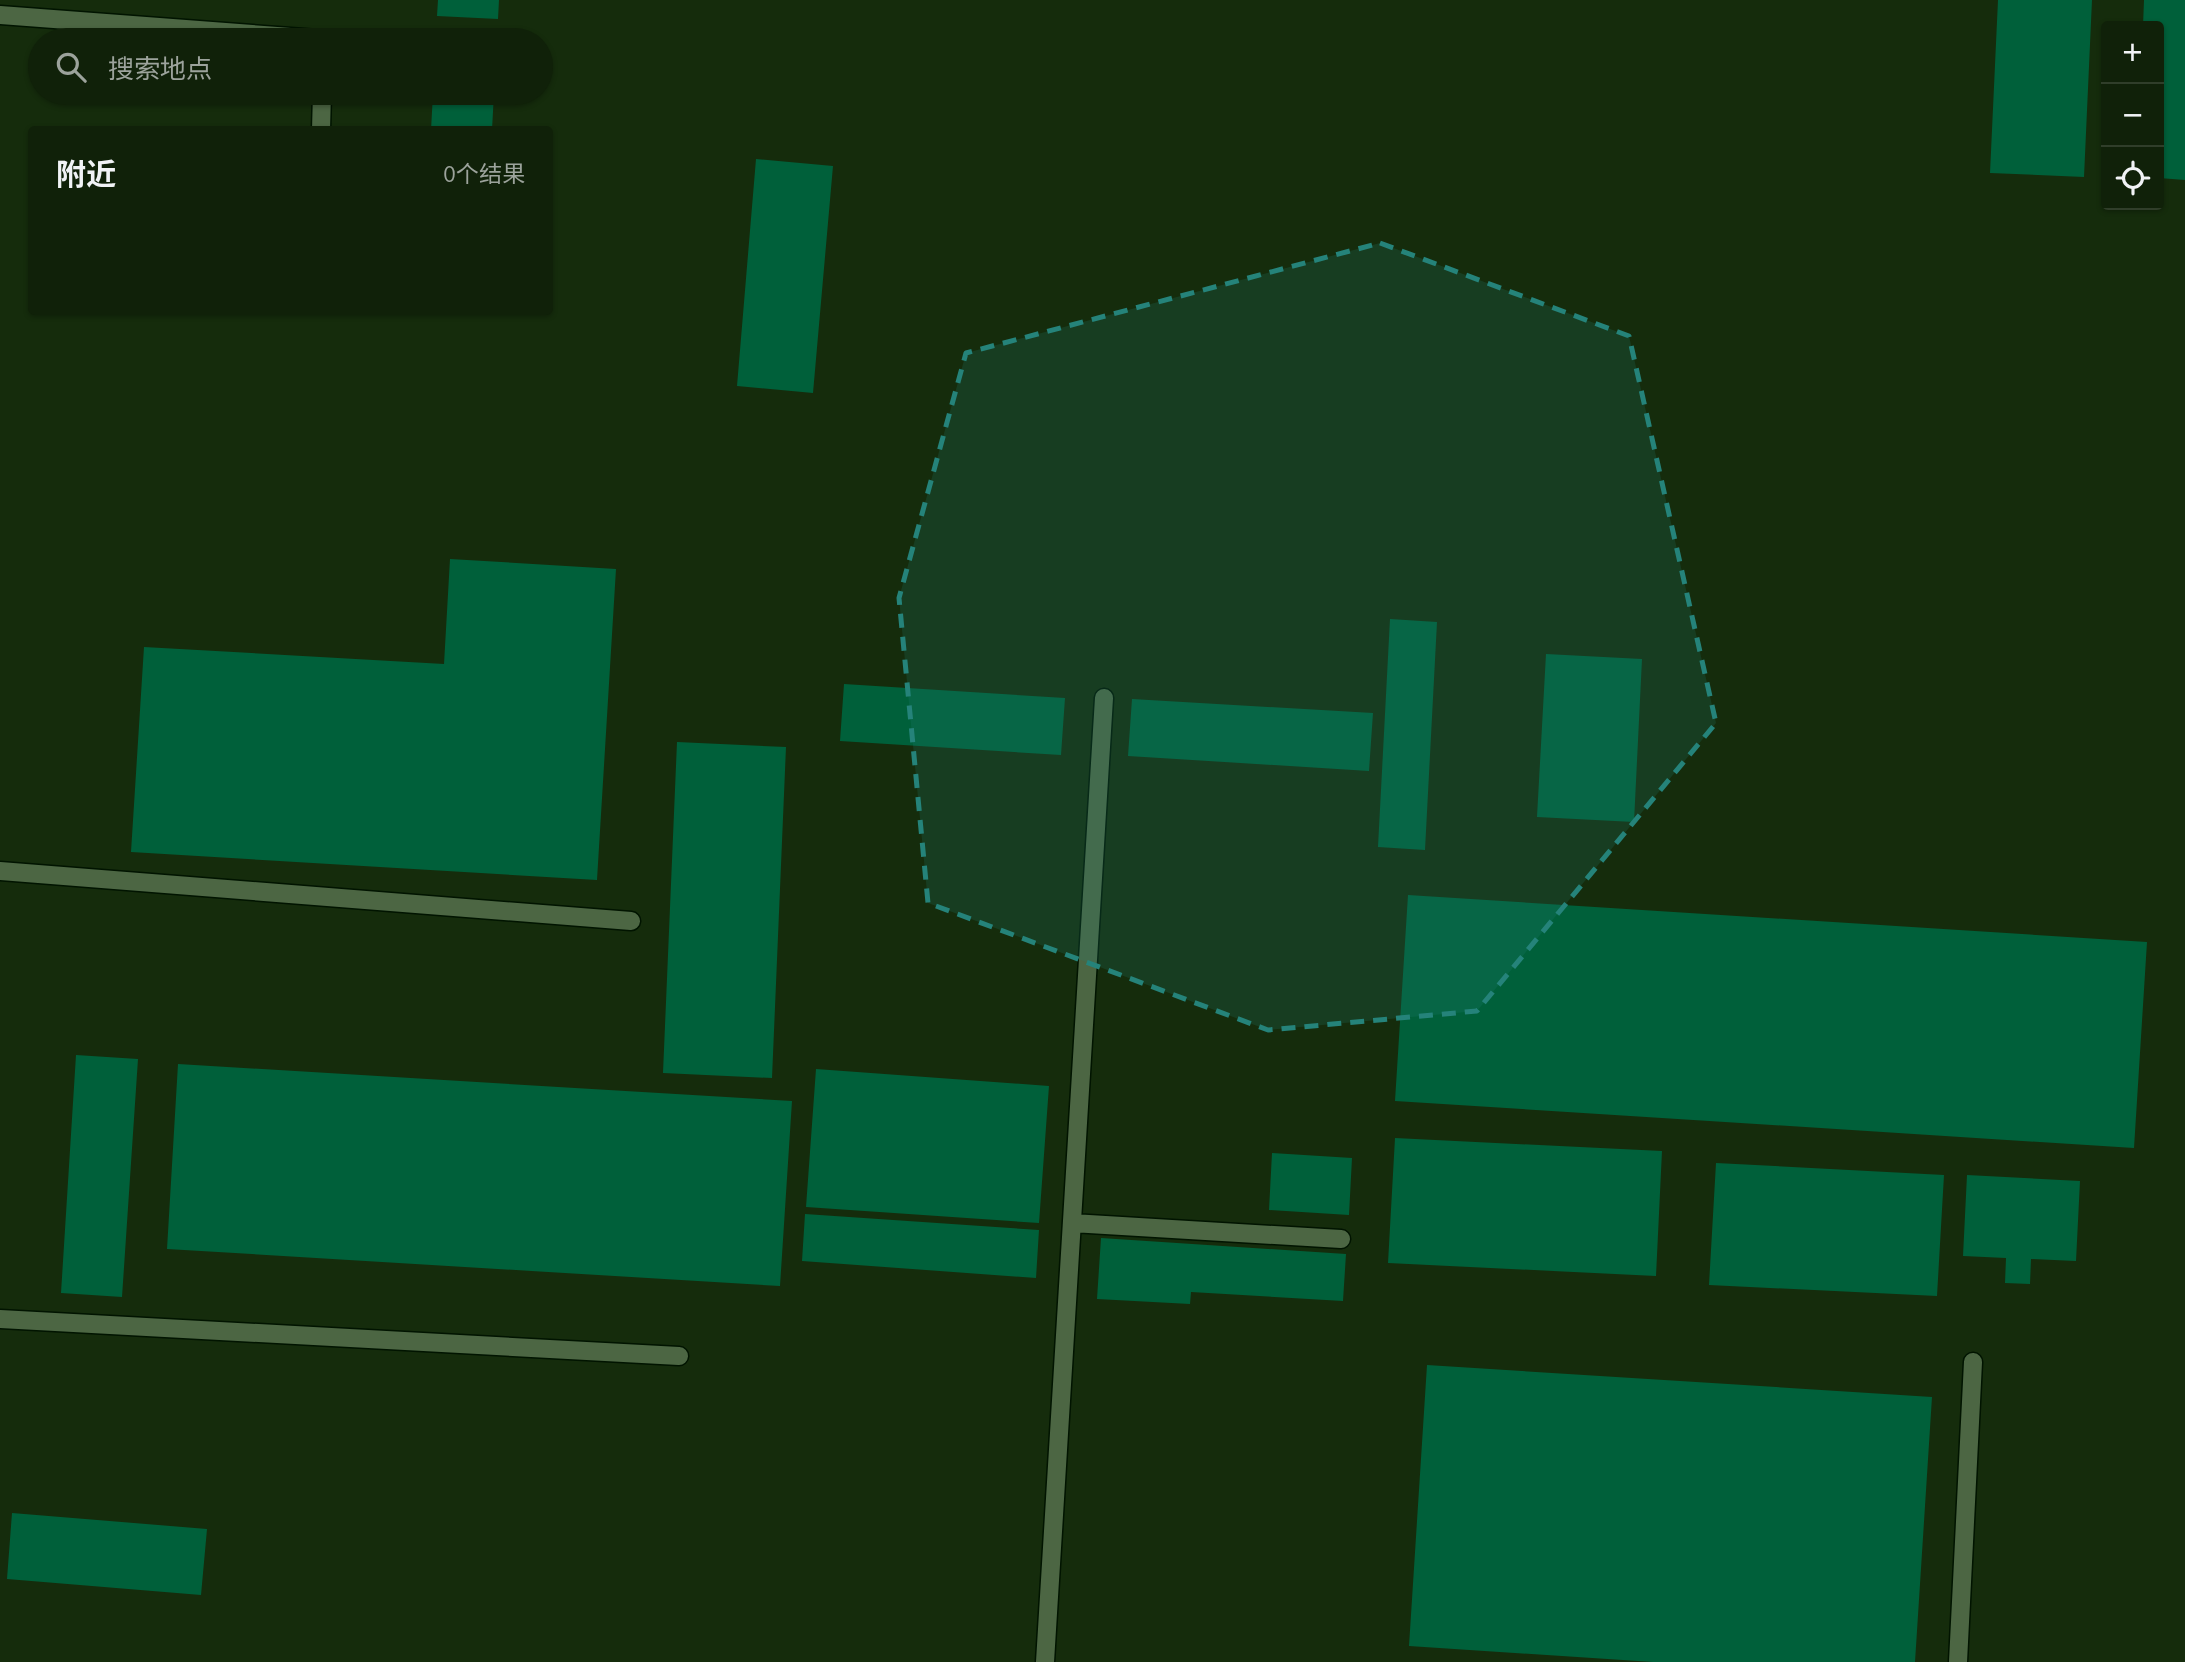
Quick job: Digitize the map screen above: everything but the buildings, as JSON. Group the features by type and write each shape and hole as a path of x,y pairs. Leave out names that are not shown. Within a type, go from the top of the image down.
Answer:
{"lane":[{"path":"0,15 168,28"},
{"path":"321,126 322,105"},
{"path":"1045,1662 1104,698"},
{"path":"0,871 631,921"},
{"path":"1072,1223 1341,1239"},
{"path":"0,1319 679,1356"},
{"path":"1958,1662 1973,1362"}],"highlighted area":[{"path":"1380,243 1629,336 1716,723 1477,1011 1268,1030 928,903 899,598 966,353"}]}
